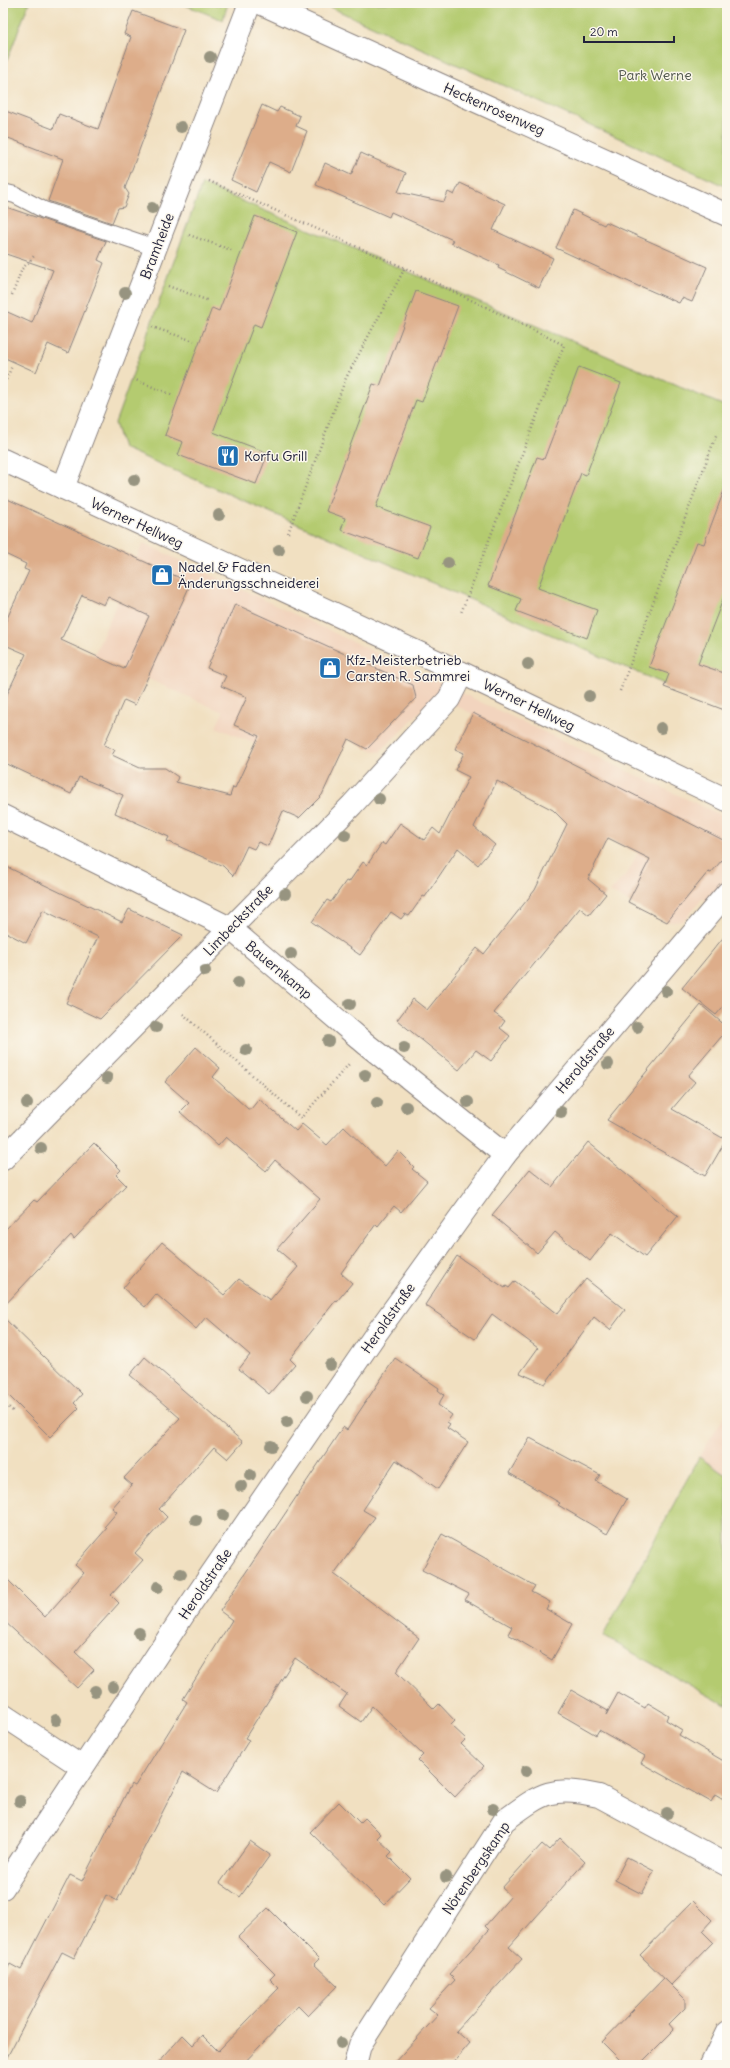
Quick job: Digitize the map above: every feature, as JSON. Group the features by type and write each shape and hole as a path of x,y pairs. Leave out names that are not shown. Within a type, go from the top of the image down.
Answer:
{"street":[{"name":"Bramheide","path":"63,488 250,3"},
{"name":"Heckenrosenweg","path":"260,3 727,215"},
{"name":"Werner Hellweg","path":"3,460 462,673 727,800"},
{"name":"Limbeckstraße","path":"3,1159 352,805 449,699 462,673"},
{"name":"Bauernkamp","path":"3,816 230,928 366,1044 505,1155"},
{"name":"Heroldstraße","path":"3,1888 192,1602 374,1338 505,1155 727,893"},
{"path":"3,1715 82,1767"},
{"name":"Nörenbergskamp","path":"355,2065 360,2045 504,1821 529,1803 553,1791 577,1791 598,1796 727,1866"},
{"path":"711,2065 727,2032"}],"lane":[{"path":"3,192 15,195 44,210 156,248"}],"path":[{"path":"186,171 405,268 564,345 461,613"},
{"path":"164,226 234,251"},
{"path":"12,295 22,269 35,255"},
{"path":"288,533 346,378 405,268"},
{"path":"145,277 209,300"},
{"path":"128,320 194,341"},
{"path":"3,387 12,366"},
{"path":"109,369 173,395"},
{"path":"620,691 717,433"},
{"path":"163,997 301,1118 366,1044"},
{"path":"3,1402 13,1411"}],"shaded area":[{"path":"143,543 727,818 727,923 703,898 683,921 667,922 610,892 629,871 658,808 435,695 432,700 380,752 367,749 353,742 355,738 275,701 255,744 216,727 223,712 94,655"},
{"path":"727,1412 727,1476 699,1457"}],"green space":[{"path":"3,3 29,3 3,71"},
{"path":"180,3 228,3 223,20"},
{"name":"Park Werne","path":"321,3 727,3 727,187"},
{"path":"202,184 727,407 727,688 719,708 123,448 115,423"},
{"path":"699,1457 727,1476 727,1706 603,1636"}],"building":[{"path":"133,11 184,30 125,188 129,194 124,207 118,208 112,223 48,201 63,159 3,136 3,110 53,129 59,114 98,129 131,37 124,34"},
{"path":"262,105 277,112 280,107 300,116 296,126 307,131 291,172 269,162 256,192 231,180"},
{"path":"361,153 406,173 398,192 444,202 448,192 454,195 460,183 505,204 493,230 553,258 539,288 498,268 499,265 451,243 453,240 391,212 389,217 316,185 325,163 351,175"},
{"path":"3,206 106,241 98,260 104,263 68,353 48,344 36,372 3,357 3,310 32,323 53,270 3,253"},
{"path":"573,210 604,225 606,222 707,267 692,302 682,298 679,303 640,287 556,248"},
{"path":"255,216 297,232 261,327 254,324 213,432 268,453 256,484 178,455 183,442 165,435 212,308 219,311"},
{"path":"416,291 458,306 422,402 416,400 376,507 430,527 418,558 341,530 345,518 326,511 373,384 380,386"},
{"path":"579,367 621,383 586,475 581,473 538,588 597,610 587,638 516,611 521,599 488,586 537,457 544,459"},
{"path":"725,488 727,489 727,589 698,664 727,674 727,711 664,687 669,674 649,667 697,542 704,544"},
{"path":"3,497 191,583 135,705 124,700 104,745 115,750 112,755 140,768 165,768 178,777 176,782 230,796 233,787 235,788 259,736 234,725 247,697 221,686 226,676 207,668 235,604 413,685 416,698 367,749 348,739 322,795 299,818 283,811 268,846 258,842 254,849 247,846 233,876 223,866 167,841 169,837 115,813 123,795 79,777 71,794 3,762 3,703 26,654 3,644 3,627 29,571 24,569 26,564 3,553","holes":["82,595 104,605 108,597 149,616 124,669 61,640"]},
{"path":"473,713 727,842 727,854 711,873 708,872 667,922 628,902 650,859 608,838 588,879 606,894 589,915 580,908 494,1013 505,1021 500,1028 510,1036 491,1061 476,1050 459,1070 397,1020 413,999 427,1010 477,948 484,954 535,890 567,824 553,810 497,781 474,827 495,845 478,865 458,848 425,897 423,896 409,916 405,914 401,919 391,912 360,955 312,922 327,900 331,902 346,881 349,882 363,862 367,865 382,843 385,845 400,823 424,840 433,828 440,834 469,777 455,770 464,753 455,749"},
{"path":"3,865 122,922 129,909 183,935 100,1019 66,1003 98,937 43,910 26,943 3,931"},
{"path":"727,933 727,1002 716,1015 682,988"},
{"path":"701,1005 727,1027 727,1030 688,1076 695,1082 672,1109 726,1140 705,1176 607,1120"},
{"path":"196,1047 220,1068 213,1077 248,1109 251,1109 259,1099 296,1131 302,1124 327,1145 344,1127 385,1166 398,1151 414,1167 412,1169 427,1181 401,1212 394,1206 378,1226 376,1224 341,1273 352,1283 337,1301 336,1300 290,1359 295,1364 269,1394 239,1369 250,1355 206,1317 196,1329 156,1294 145,1307 123,1288 162,1242 224,1295 239,1279 270,1300 298,1267 277,1249 320,1199 275,1160 266,1171 226,1137 218,1146 180,1112 189,1103 165,1082"},
{"path":"588,1142 678,1216 645,1257 612,1233 590,1261 555,1232 537,1253 492,1215 530,1169 552,1187"},
{"path":"94,1143 121,1170 116,1175 126,1185 74,1239 71,1235 3,1307 3,1232 34,1200 37,1202"},
{"path":"457,1256 505,1288 506,1286 509,1288 515,1281 557,1314 586,1279 625,1310 610,1330 594,1317 545,1384 520,1373 538,1348 492,1314 475,1339 425,1305"},
{"path":"3,1317 82,1394 74,1403 79,1408 50,1437 3,1390"},
{"path":"145,1357 243,1442 228,1459 214,1447 159,1509 167,1517 135,1553 143,1560 111,1595 119,1603 75,1652 94,1670 77,1688 3,1620 3,1575 45,1617 84,1573 75,1565 107,1528 105,1526 117,1512 112,1508 132,1485 124,1478 180,1418 130,1375"},
{"path":"395,1358 439,1388 438,1390 444,1395 438,1405 452,1415 447,1422 450,1424 447,1428 468,1442 438,1489 396,1460 363,1510 375,1517 334,1574 419,1638 396,1672 434,1709 439,1704 455,1721 451,1725 466,1739 461,1744 484,1766 455,1797 418,1760 423,1755 372,1706 361,1722 339,1706 347,1694 295,1658 245,1738 249,1740 216,1793 183,1772 117,1901 106,1895 74,1958 62,1952 3,2065 3,1977 10,1964 21,1970 70,1875 82,1881 131,1784 135,1786 187,1702 183,1699 232,1620 220,1611 343,1427 347,1430"},
{"path":"530,1438 600,1475 596,1481 627,1499 607,1534 558,1505 560,1503 509,1473"},
{"path":"442,1534 535,1586 531,1592 550,1602 546,1609 572,1624 552,1660 508,1634 512,1627 465,1600 469,1594 422,1570"},
{"path":"571,1690 608,1711 606,1715 618,1693 645,1708 648,1703 668,1715 666,1720 682,1730 679,1735 727,1763 727,1802 715,1795 711,1802 641,1763 645,1756 599,1730 596,1735 558,1713"},
{"path":"339,1802 360,1823 365,1818 381,1834 377,1838 392,1852 388,1856 410,1878 384,1905 310,1832"},
{"path":"560,1838 585,1862 509,1947 522,1959 456,2031 470,2043 451,2065 392,2065 438,2015 429,2008 455,1980 449,1974 489,1930 485,1926 511,1896 502,1888 542,1844 549,1850"},
{"path":"250,1841 270,1855 240,1897 220,1883"},
{"path":"627,1857 654,1871 642,1894 615,1880"},
{"path":"693,1901 712,1920 702,1931 713,1942 671,1985 640,1955"},
{"path":"268,1908 319,1959 314,1964 337,1986 308,2016 298,2006 242,2065 156,2065 183,2035 193,2045 202,2035 218,2051 279,1988 270,1979 275,1974 238,1937"},
{"path":"664,1978 685,1999 685,2008 669,2024 674,2030 639,2065 625,2065 602,2042"}],"place":[{"name":"Korfu Grill","path":"228,456"},
{"name":"Nadel & Faden Änderungsschneiderei","path":"162,575"},
{"name":"Kfz-Meisterbetrieb Carsten R. Sammrei","path":"330,668"}]}
